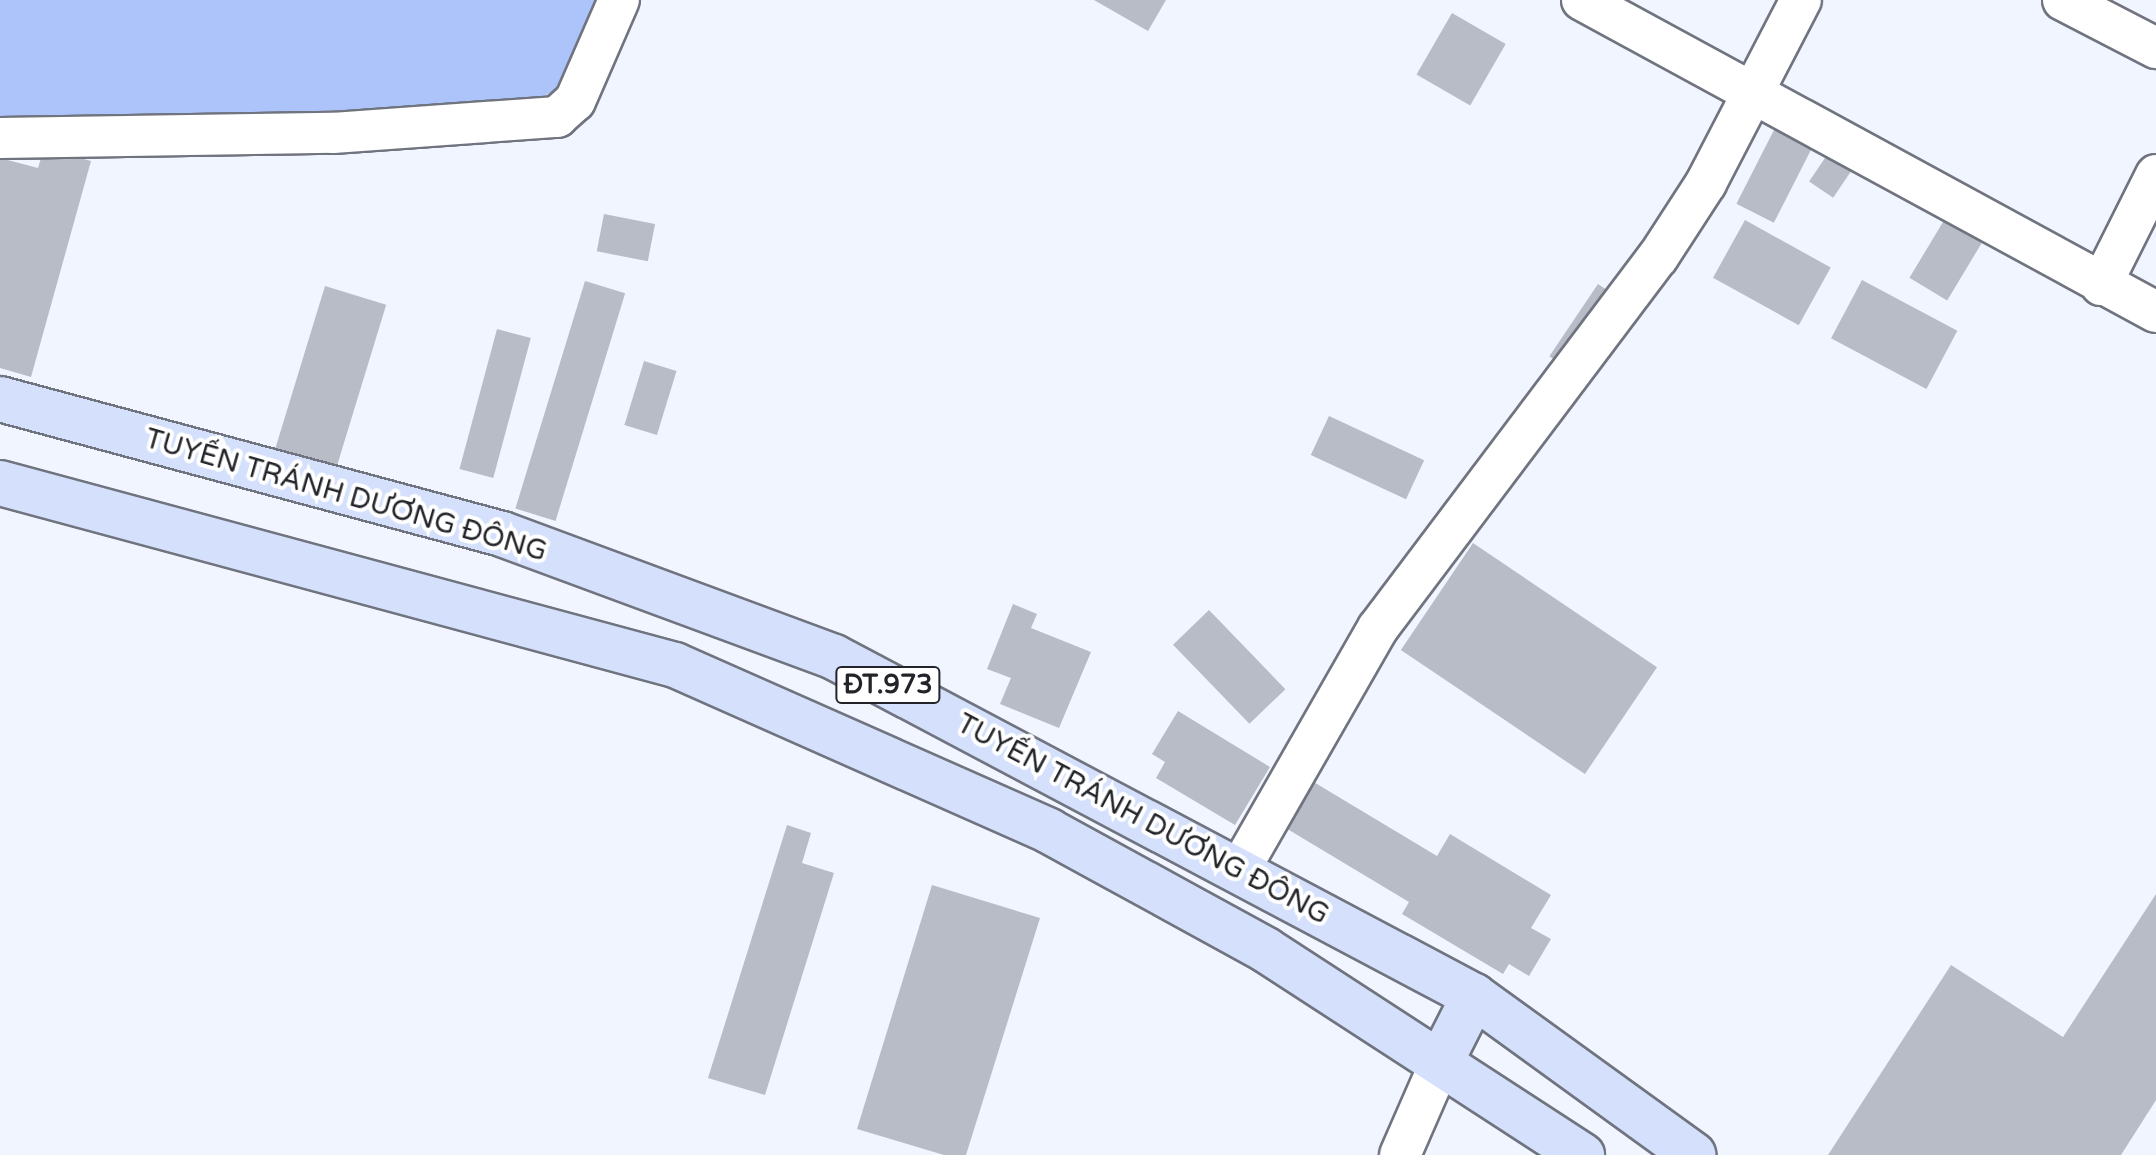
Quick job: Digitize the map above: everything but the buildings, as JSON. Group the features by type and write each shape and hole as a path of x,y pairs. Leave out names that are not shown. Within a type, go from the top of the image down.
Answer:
{"main road":[{"name":"TUYẾN TRÁNH DƯƠNG ĐÔNG","path":"0,399 502,534 834,657 1241,867 1474,996 1694,1155"},
{"name":"TUYẾN TRÁNH DƯƠNG ĐÔNG","path":"0,483 675,665 1049,831 1266,950 1582,1155"},
{"path":"1441,1061 1474,996"}],"street":[{"path":"0,138 333,133 557,117 575,101 619,0"},
{"path":"1582,0 2101,285 2156,312"},
{"path":"1241,867 1378,628 1658,257 1755,93 1801,0"},
{"path":"2063,0 2156,48"},
{"path":"2101,285 2156,175"},
{"path":"1400,1155 1441,1061"}],"shaded area":[{"path":"0,0 608,0 559,88 531,103 0,123"}]}
